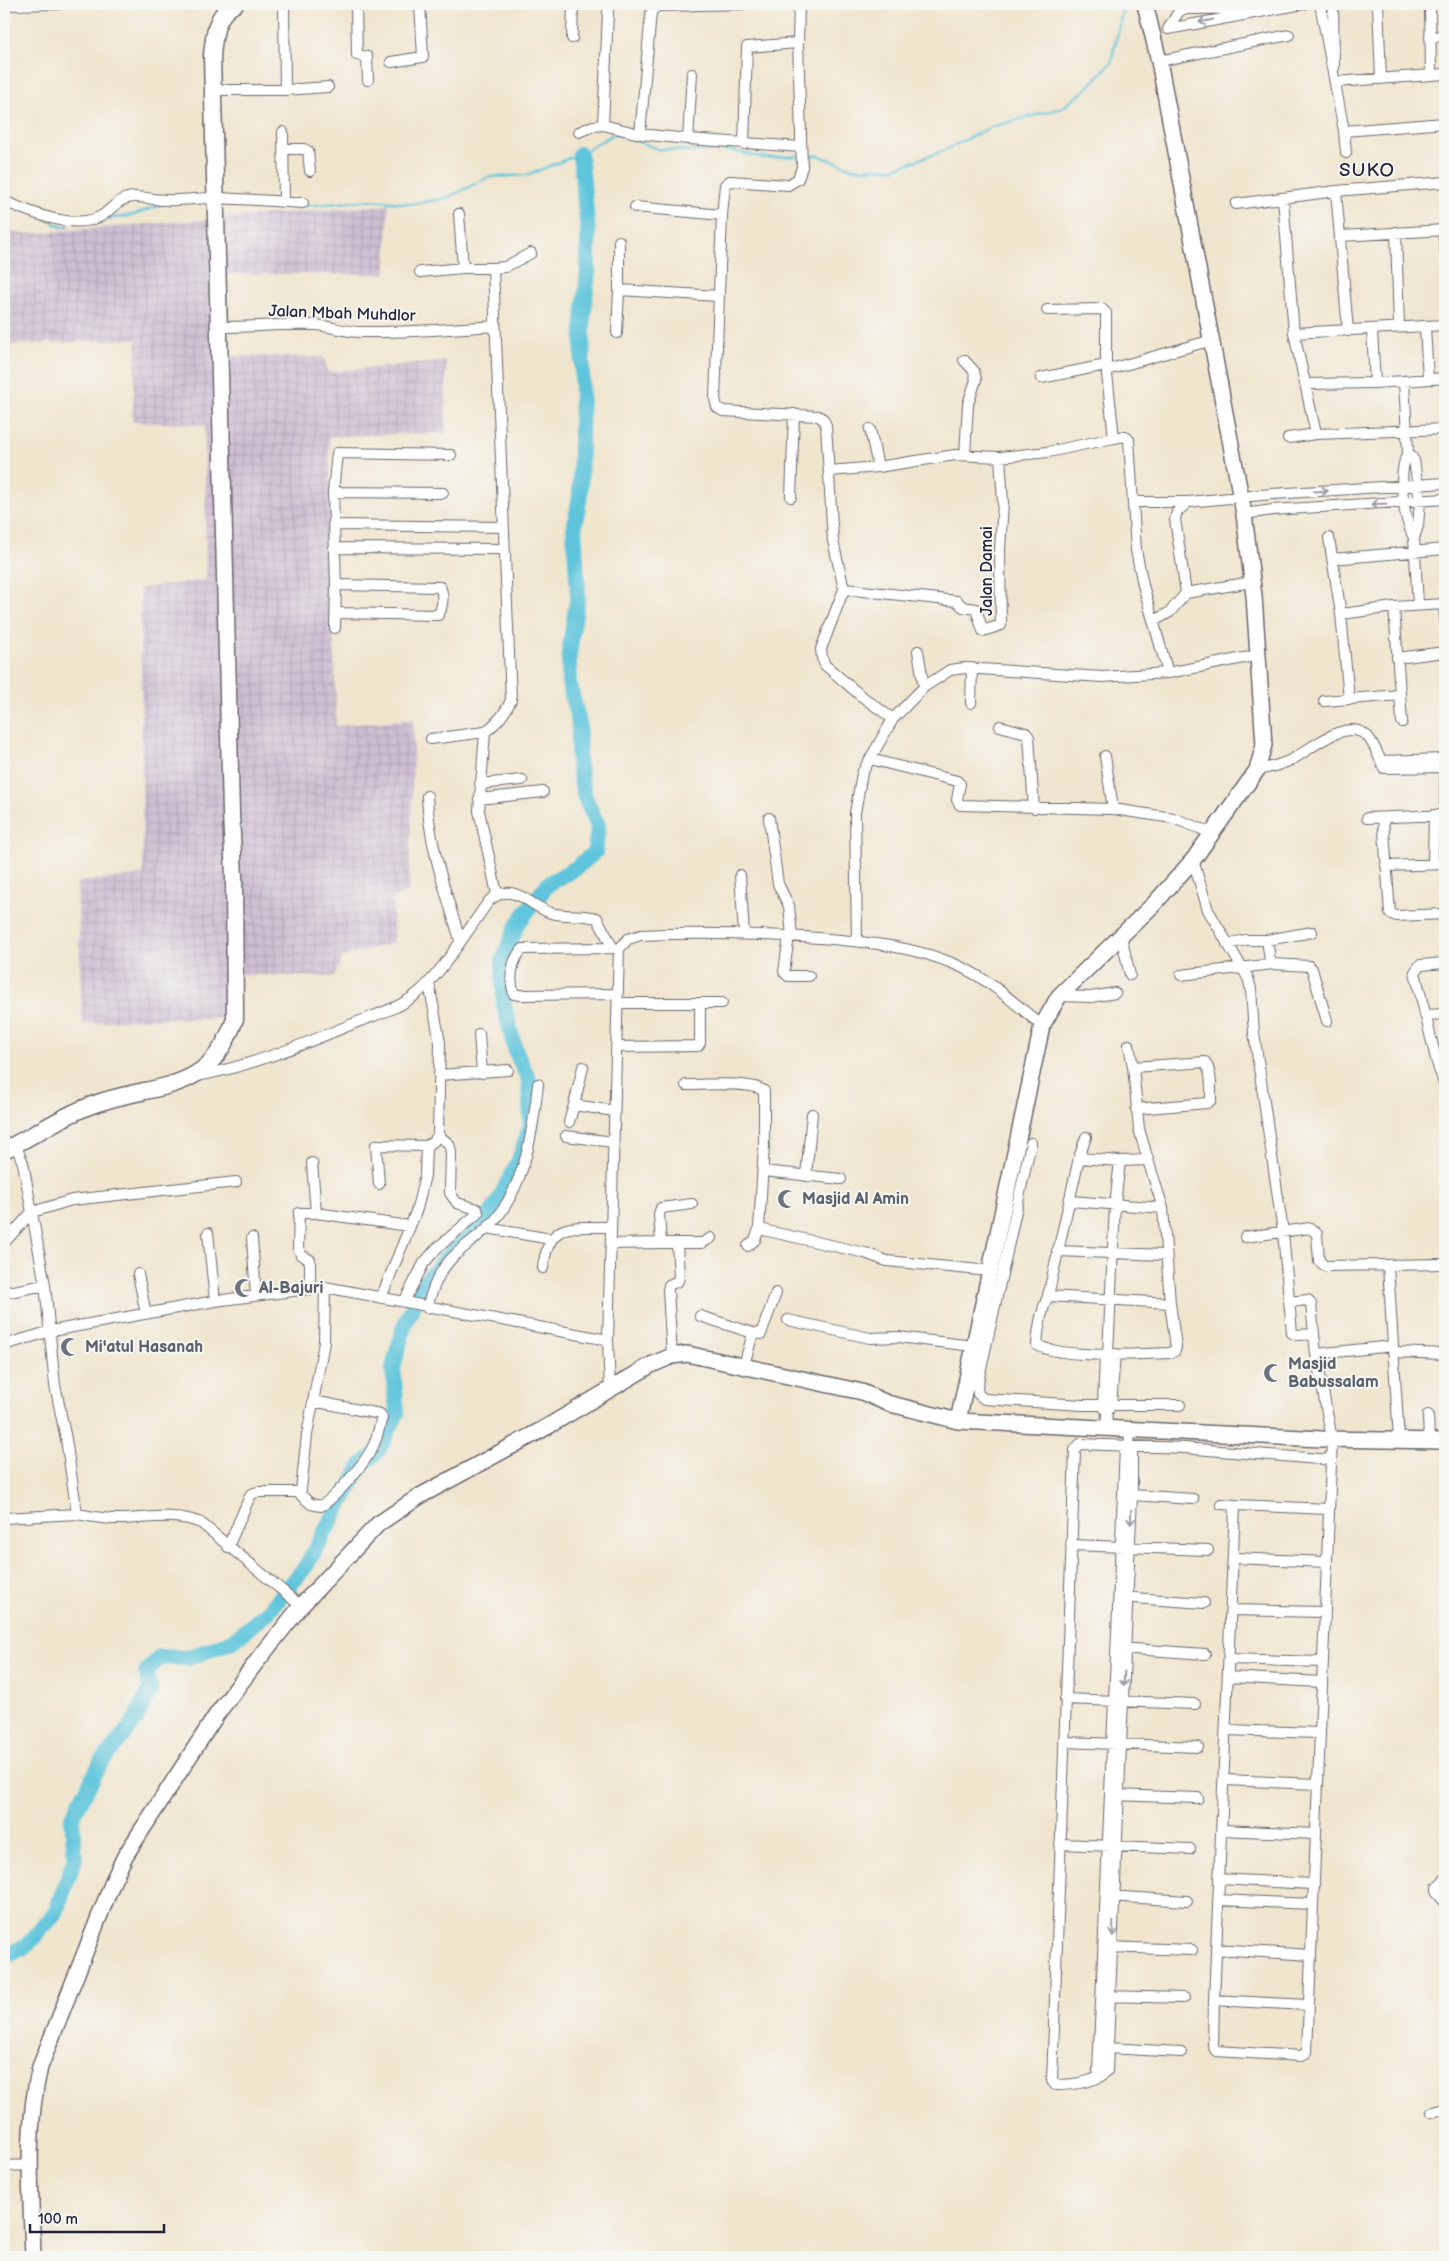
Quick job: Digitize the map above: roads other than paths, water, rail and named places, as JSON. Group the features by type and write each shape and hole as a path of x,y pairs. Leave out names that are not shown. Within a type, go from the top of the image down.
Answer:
{"main road":[{"path":"9,1147 61,1118 93,1104 176,1084 195,1076 213,1061 229,1036 235,1019 234,877 214,204 212,56 214,30 222,16 235,4"}],"street":[{"path":"4,6 58,4"},
{"path":"284,4 285,90"},
{"path":"356,4 357,55 367,57 368,80"},
{"path":"391,62 423,57 420,4"},
{"path":"572,38 573,4"},
{"path":"640,134 651,13 654,8 659,5 743,4"},
{"path":"799,4 798,43 802,166 798,179 788,184 730,181 725,185 723,192 715,399 717,407 723,411 794,414 818,416 823,419 826,425 830,471 833,541 844,589 821,649 822,658 825,665 893,719"},
{"path":"959,1415 1042,1026 1059,996 1154,904 1193,860 1257,770 1264,745 1259,655 1244,514 1159,62 1145,4"},
{"path":"1152,34 1271,8 1303,4"},
{"path":"1320,4 1329,60 1344,131 1346,153"},
{"path":"1333,4 1336,59 1334,77"},
{"path":"1378,4 1381,79"},
{"path":"1430,4 1431,74"},
{"path":"1168,29 1179,11 1184,9 1271,8"},
{"path":"603,125 608,12"},
{"path":"1159,62 1289,35"},
{"path":"1430,37 1445,36"},
{"path":"744,144 747,47 798,43"},
{"path":"688,140 692,74"},
{"path":"1334,77 1381,79 1445,74"},
{"path":"212,90 285,90 328,87"},
{"path":"1344,131 1445,123"},
{"path":"579,132 603,125 640,134 688,140 801,148"},
{"path":"283,132 284,202"},
{"path":"284,150 304,149 308,151 310,171"},
{"path":"1236,204 1336,191 1445,182"},
{"path":"1336,191 1348,332"},
{"path":"4,201 47,218 63,221 94,219 125,198 137,197 214,204 303,203"},
{"path":"1283,199 1294,333 1316,434"},
{"path":"635,207 722,215"},
{"path":"459,214 463,268"},
{"path":"1341,236 1444,230 1445,250"},
{"path":"1396,232 1399,327"},
{"path":"617,333 619,242"},
{"path":"420,272 505,267 530,253"},
{"path":"431,739 485,732 499,721 511,700 502,527 498,368 493,268"},
{"path":"619,290 719,296"},
{"path":"1047,310 1105,310 1106,367 1114,438"},
{"name":"Jalan Mbah Muhdlor","path":"219,327 314,325 333,326 343,331 387,332 495,326"},
{"path":"1294,333 1348,332 1445,325"},
{"path":"1425,327 1428,379"},
{"path":"1372,330 1375,383"},
{"path":"1041,378 1106,367 1212,340"},
{"path":"964,360 974,372 976,380 968,404 965,455"},
{"path":"1305,384 1404,382 1445,378"},
{"path":"1404,382 1408,452 1414,460 1420,501 1418,526 1414,538 1418,605"},
{"path":"791,497 794,414"},
{"path":"870,429 878,467"},
{"path":"1288,438 1316,434 1445,429"},
{"path":"830,471 878,467 965,455 1000,457 1048,452 1126,436 1128,440 1136,550 1168,673"},
{"path":"1408,452 1403,460 1404,502 1408,526 1414,538"},
{"path":"335,628 336,585 333,525 337,453 451,456"},
{"name":"Jalan Damai","path":"844,589 957,601 963,608 976,609 983,631 1001,625 1000,549 1003,503 1000,457"},
{"path":"1133,502 1188,502 1445,483"},
{"path":"334,492 443,493"},
{"path":"1244,514 1273,510 1445,499"},
{"path":"1186,593 1175,519 1177,512 1188,502"},
{"path":"333,525 502,527"},
{"path":"1329,538 1341,614 1349,699"},
{"path":"334,548 503,549"},
{"path":"1332,559 1445,549"},
{"path":"1154,621 1170,612 1186,593 1252,582"},
{"path":"336,585 440,587 442,590 442,610 438,614 336,613"},
{"path":"1341,614 1394,607 1444,604 1445,620"},
{"path":"1394,607 1402,722"},
{"path":"918,651 924,686"},
{"path":"1397,658 1445,652"},
{"path":"857,941 855,813 862,773 893,719 924,686 950,670 972,668 1102,677 1168,673 1259,655"},
{"path":"971,703 972,668"},
{"path":"1324,701 1400,696"},
{"path":"1000,726 1026,733 1029,737 1034,808"},
{"path":"1257,770 1291,760 1332,735 1346,730 1358,731 1367,736 1387,768 1445,767"},
{"path":"485,732 479,799 481,825 497,894"},
{"path":"1105,756 1114,809"},
{"path":"870,759 957,781 960,784 957,800 960,805 1114,809 1173,818 1212,833"},
{"path":"1381,761 1445,759 1441,815 1434,864"},
{"path":"480,784 522,780"},
{"path":"479,799 543,792"},
{"path":"427,796 428,823 432,844 460,940"},
{"path":"1367,818 1441,815"},
{"path":"769,818 778,884 789,906 791,936 784,972 788,976 809,976"},
{"path":"1383,818 1390,912 1393,915 1445,914"},
{"path":"1193,860 1208,910 1242,967 1251,990 1254,1032 1283,1232 1293,1335 1314,1334"},
{"path":"1386,866 1445,864"},
{"path":"740,875 744,933"},
{"path":"195,1076 221,1072 307,1043 390,1009 413,997 428,983 489,901 497,894 511,893 520,895 551,912 586,915 597,918 616,948 618,999 608,1340 610,1391"},
{"path":"1227,944 1246,940 1267,940 1312,932"},
{"path":"722,1003 700,1004 520,996 514,994 512,987 514,962 517,954 523,949 616,948 628,939 641,934 744,933 857,941 900,947 960,966 999,991 1042,1026"},
{"path":"1121,936 1130,975"},
{"path":"1267,940 1270,960 1273,964"},
{"path":"1445,963 1420,965 1416,968 1415,972 1425,1014 1441,1063 1445,1086"},
{"path":"1181,975 1242,967 1262,967 1273,964 1309,966 1312,969 1326,1021"},
{"path":"379,1184 376,1145 426,1146 433,1142 438,1135 440,1041 428,983"},
{"path":"1059,996 1091,998 1115,993"},
{"path":"616,1047 698,1046 700,1043 700,1004"},
{"path":"1425,1014 1445,1014"},
{"path":"480,1034 482,1073"},
{"path":"1086,1137 1079,1158 1048,1296 1042,1312 1037,1345 1047,1350 1109,1354 1170,1353 1175,1351 1163,1208 1148,1160 1136,1109 1133,1067 1129,1046"},
{"path":"1133,1067 1204,1062 1208,1066 1211,1087 1211,1100 1207,1103 1136,1109"},
{"path":"569,1122 583,1067"},
{"path":"439,1075 508,1070"},
{"path":"425,1307 443,1269 452,1257 478,1238 496,1218 512,1191 528,1151 533,1132 538,1084"},
{"path":"686,1084 748,1086 764,1091 763,1171 759,1229 755,1240 748,1246"},
{"path":"574,1105 614,1111"},
{"path":"806,1176 812,1114"},
{"path":"405,1303 424,1263 436,1249 478,1212 477,1209 457,1203 450,1193 451,1152 449,1144 438,1135"},
{"path":"566,1136 613,1142"},
{"path":"1031,1143 977,1387 978,1394 984,1399 1107,1415 1129,1440 1132,1495 1125,1547"},
{"path":"381,1298 417,1209 425,1175 426,1146"},
{"path":"9,1147 23,1163 45,1285 55,1385 66,1439 77,1514"},
{"path":"1079,1158 1120,1161 1148,1160"},
{"path":"1107,1415 1109,1300 1115,1205 1120,1161"},
{"path":"312,1163 316,1214"},
{"path":"763,1171 841,1179"},
{"path":"4,1243 31,1208 72,1200 236,1182"},
{"path":"1070,1201 1163,1208"},
{"path":"661,1243 659,1214 661,1208 692,1204"},
{"path":"310,1288 310,1260 301,1255 298,1248 298,1216 302,1212 409,1226"},
{"path":"543,1268 545,1252 551,1239 559,1231 566,1228 611,1227"},
{"path":"487,1228 551,1239"},
{"path":"1245,1237 1310,1228 1315,1230 1320,1261 1325,1266 1445,1264"},
{"path":"759,1229 865,1253 887,1261 990,1271"},
{"path":"208,1233 214,1301"},
{"path":"252,1238 256,1295"},
{"path":"611,1244 702,1243 711,1238"},
{"path":"672,1356 668,1290 669,1285 678,1281 679,1276 677,1244"},
{"path":"1057,1251 1166,1255"},
{"path":"1388,1266 1399,1440"},
{"path":"138,1274 146,1314"},
{"path":"4,1288 9,1292 45,1285"},
{"path":"297,1492 301,1490 307,1435 324,1342 325,1287"},
{"path":"4,1345 51,1331 214,1301 325,1287 608,1340"},
{"path":"700,1316 761,1334 776,1293"},
{"path":"1048,1296 1170,1303"},
{"path":"1235,1505 1213,2046 1216,2051 1301,2056 1307,2052 1331,1438 1316,1354 1310,1301 1289,1302"},
{"path":"788,1320 870,1338 898,1337 973,1346"},
{"path":"744,1365 753,1333"},
{"path":"1316,1354 1394,1349 1445,1354"},
{"path":"32,2257 30,2165 32,2109 40,2067 114,1879 125,1856 217,1714 301,1606 378,1524 394,1511 610,1391 651,1365 672,1356 687,1354 744,1365 857,1391 887,1403 959,1415 1107,1415 1180,1405"},
{"path":"228,1547 251,1494 258,1492 297,1492 312,1504 322,1506 330,1500 374,1445 382,1418 380,1414 313,1401"},
{"path":"1428,1415 1429,1436"},
{"path":"1129,1440 1107,1947 1107,2071 1101,2076 1066,2085 1056,2085 1052,2081 1076,1446 1080,1444 1129,1440 1240,1443 1331,1438 1399,1440 1429,1436 1445,1441"},
{"path":"1240,1443 1331,1460"},
{"path":"1132,1495 1193,1499"},
{"path":"1220,1504 1328,1510"},
{"path":"4,1518 77,1514 112,1519 166,1516 187,1518 201,1523 301,1606"},
{"path":"1071,1545 1208,1550"},
{"path":"1234,1558 1326,1562"},
{"path":"1122,1598 1204,1603"},
{"path":"1231,1610 1324,1612"},
{"path":"1121,1649 1205,1654"},
{"path":"1229,1659 1322,1662"},
{"path":"1228,1677 1321,1682"},
{"path":"1065,1699 1195,1704"},
{"path":"1226,1730 1319,1733"},
{"path":"1064,1742 1198,1747"},
{"path":"1224,1780 1317,1784"},
{"path":"1114,1795 1198,1798"},
{"path":"1222,1830 1315,1834"},
{"path":"1060,1844 1190,1849"},
{"path":"1219,1879 1313,1884"},
{"path":"1445,1879 1437,1887 1437,1893 1445,1902"},
{"path":"1109,1896 1187,1900"},
{"path":"1218,1900 1312,1904"},
{"path":"1107,1947 1192,1950"},
{"path":"1216,1949 1310,1955"},
{"path":"1101,2076 1098,2071 1106,1996"},
{"path":"1106,1996 1184,1998"},
{"path":"1214,2000 1308,2005"},
{"path":"1108,2048 1181,2052"},
{"path":"1432,2112 1445,2109"},
{"path":"4,2166 30,2165"}],"waterway":[{"path":"804,156 817,155 855,169 895,168 943,151 991,127 1062,108 1084,91 1111,63 1124,4"},
{"path":"303,206 372,200 412,204 447,198 489,177 527,175 580,154 615,133 658,149 689,151 728,150 765,158 798,156"},
{"path":"4,1957 26,1946 55,1914 75,1858 72,1818 100,1764 134,1722 151,1689 146,1672 160,1657 188,1658 233,1641 268,1612 306,1566 362,1465 378,1451 397,1413 393,1368 404,1326 424,1283 455,1248 480,1229 496,1206 519,1160 531,1125 529,1080 516,1052 504,1005 503,960 518,923 548,884 576,868 595,852 598,826 584,795 578,761 579,723 569,683 569,654 578,594 574,529 580,496 583,319 588,271 588,231 580,154"},
{"path":"101,220 134,215 163,204"},
{"path":"246,204 275,206"},
{"path":"53,223 62,227 69,226"}],"place":[{"name":"Masjid Al Amin","path":"787,1199"},
{"name":"Al-Bajuri","path":"244,1288"},
{"name":"Mi'atul Hasanah","path":"70,1347"},
{"name":"Masjid Babussalam","path":"1273,1373"}],"district":[{"name":"SUKO","path":"1367,170"}]}
